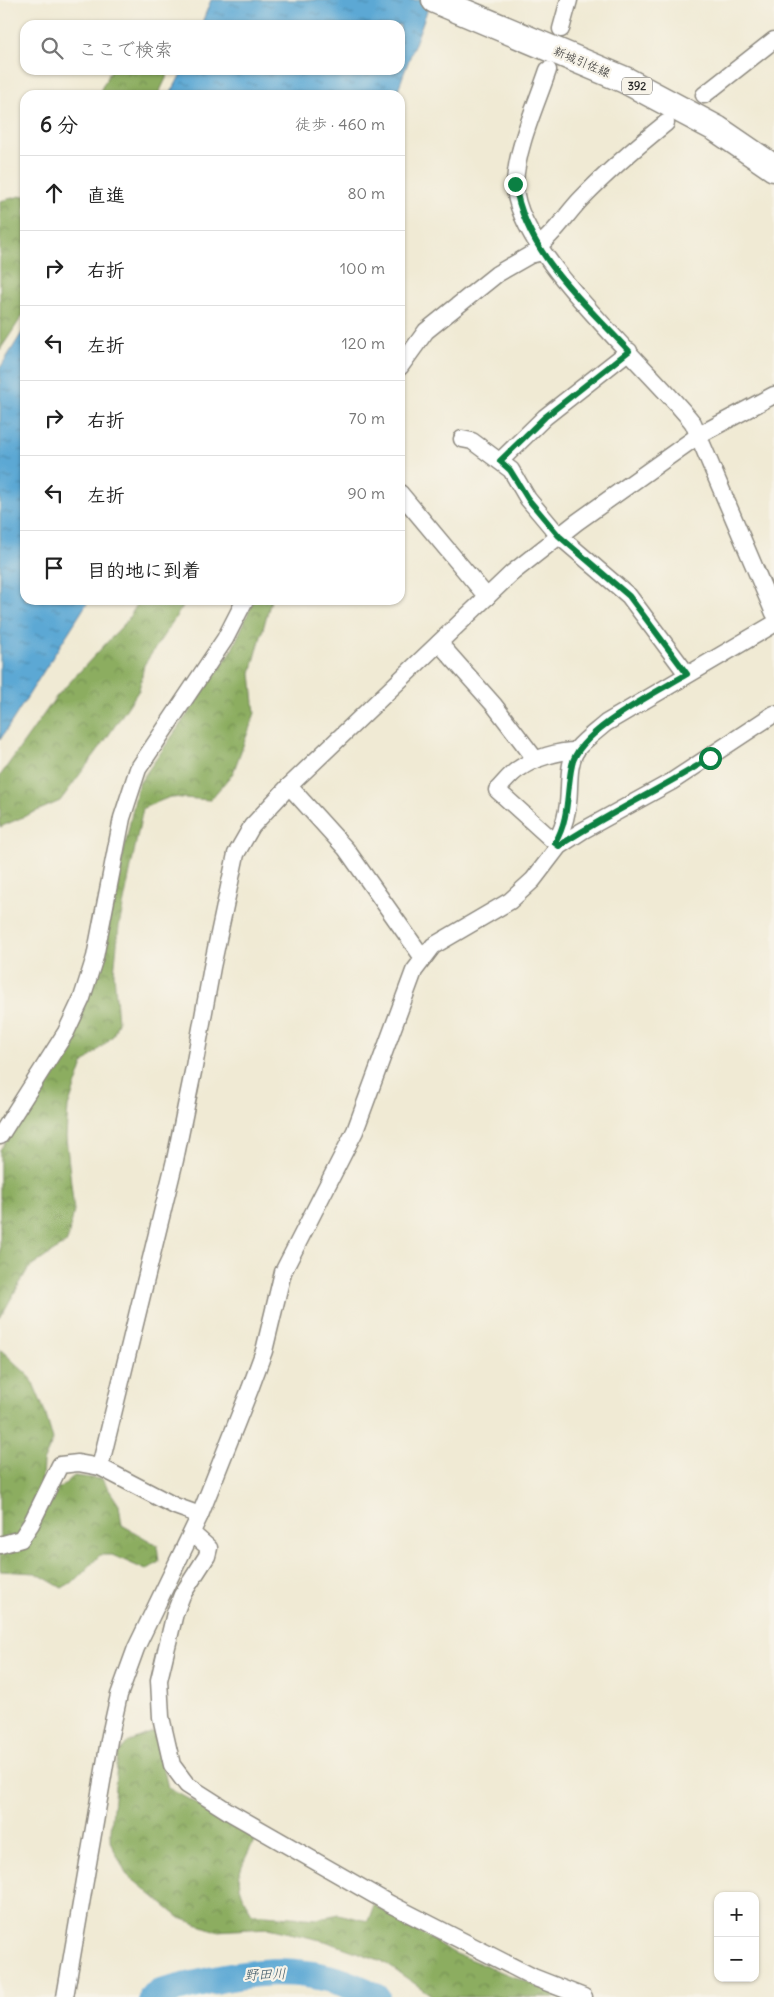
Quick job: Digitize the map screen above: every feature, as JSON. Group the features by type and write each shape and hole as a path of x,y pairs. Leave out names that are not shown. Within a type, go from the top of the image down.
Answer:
{"main road":[{"name":"新城引佐線","path":"435,0 625,80 717,129 774,168"}],"street":[{"path":"561,29 569,0"},
{"path":"704,95 774,40"},
{"path":"548,70 518,159 515,184 518,201 540,249 559,276 675,400 699,434 774,612"},
{"path":"405,361 426,331 497,274 540,249 567,214 615,163 666,123"},
{"path":"500,461 545,417 629,351"},
{"path":"100,1467 175,1160 236,854 252,826 289,786 487,597 559,536 699,434 774,395"},
{"path":"462,439 472,441 510,470 528,499 559,536 629,596 687,674"},
{"path":"405,499 487,597"},
{"path":"0,1136 66,1032 82,998 95,957 122,818 138,769 225,639 243,605"},
{"path":"65,1997 110,1735 119,1695 136,1648 200,1515 264,1350 283,1272 355,1131 414,971 433,946 510,901 533,880 557,845 562,832 567,811 572,764 576,751 606,723 774,624"},
{"path":"439,643 488,697 536,760"},
{"path":"557,845 671,782 774,714"},
{"path":"557,845 497,790 518,768 536,760 567,751 576,751"},
{"path":"289,786 346,848 423,958"},
{"path":"0,1545 21,1539 31,1524 60,1465 78,1463 100,1467 175,1506 200,1515"},
{"path":"192,1533 209,1548 207,1556 182,1595 175,1613 159,1680 161,1717 172,1765 187,1785 231,1814 390,1904 533,1977 584,1997"}],"green space":[{"path":"108,75 168,75 160,90 101,90"},
{"path":"20,196 20,320 0,350 0,201"},
{"path":"137,605 184,605 144,665 139,690 104,742 60,801 0,827 0,776 56,697 126,622"},
{"path":"252,605 270,605 251,673 255,713 233,773 210,800 170,797 143,808 119,926 114,973 118,1022 113,1036 83,1064 68,1107 66,1137 74,1211 67,1242 28,1269 0,1318 0,1150 35,1095 70,1052 105,940 138,785 231,652"},
{"path":"0,1349 31,1378 45,1412 53,1440 43,1462 42,1481 60,1488 74,1476 102,1479 119,1505 122,1525 157,1545 159,1562 146,1570 112,1555 100,1555 77,1579 62,1588 36,1573 0,1571"},
{"path":"155,1731 168,1788 243,1829 254,1841 244,1862 240,1877 242,1893 252,1914 317,1919 338,1914 368,1921 374,1905 454,1953 564,1997 434,1997 382,1961 325,1941 268,1928 216,1931 180,1918 126,1874 110,1841 118,1754 128,1742"}],"water":[{"path":"211,0 431,0 405,71 405,20 203,20"},
{"path":"180,75 403,75 398,90 173,90"},
{"path":"20,336 20,605 86,605 0,740 0,368"}],"waterway":[{"name":"野田川","path":"153,1997 160,1993 216,1980 269,1972 322,1976 349,1984 376,1997"}],"route":[{"path":"515,184 518,201 542,252 559,276 629,351 582,386 545,417 500,461 510,470 528,499 559,536 608,575 629,596 687,674 606,723 584,741 576,751 572,764 567,811 562,832 555,843 559,846 710,758"}]}
